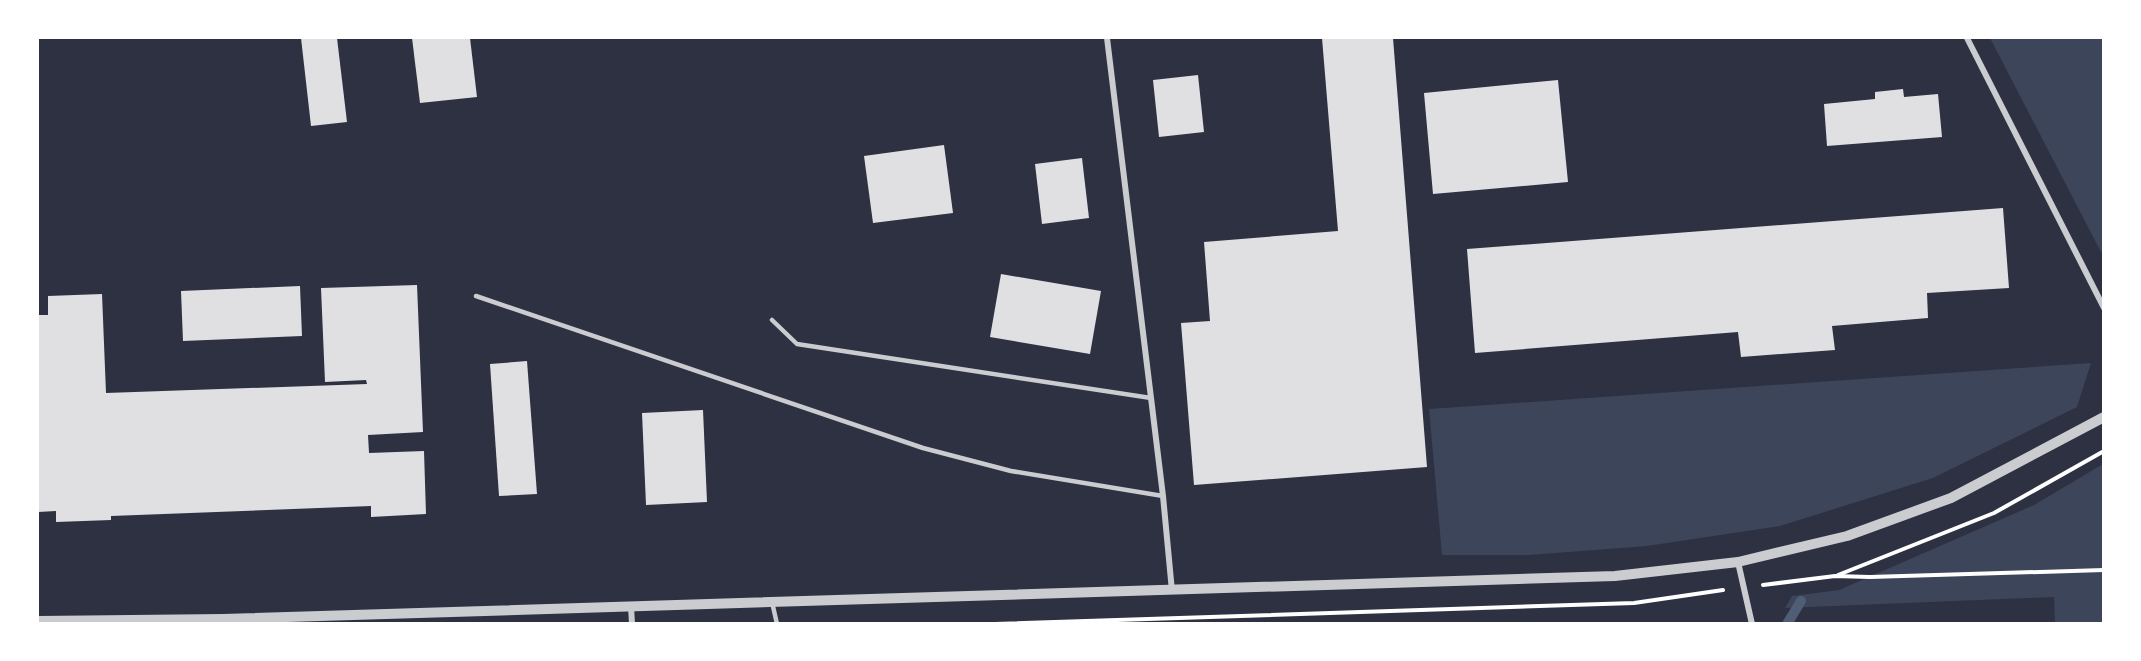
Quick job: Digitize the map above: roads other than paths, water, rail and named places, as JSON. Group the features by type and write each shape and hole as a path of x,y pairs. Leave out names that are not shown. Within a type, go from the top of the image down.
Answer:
{"street":[{"path":"1107,38 1163,496 1172,591"},
{"path":"1967,38 2103,308"},
{"path":"38,621 222,619 1615,576 1738,562 1846,536 1951,498 2103,417"},
{"path":"1738,562 1752,624"},
{"path":"631,606 632,624"}],"lane":[{"path":"477,296 923,448 1011,471 1163,496"},
{"path":"772,320 797,344 1151,398"},
{"path":"772,602 777,624"}],"waterway":[{"path":"1787,624 1801,601"}]}
